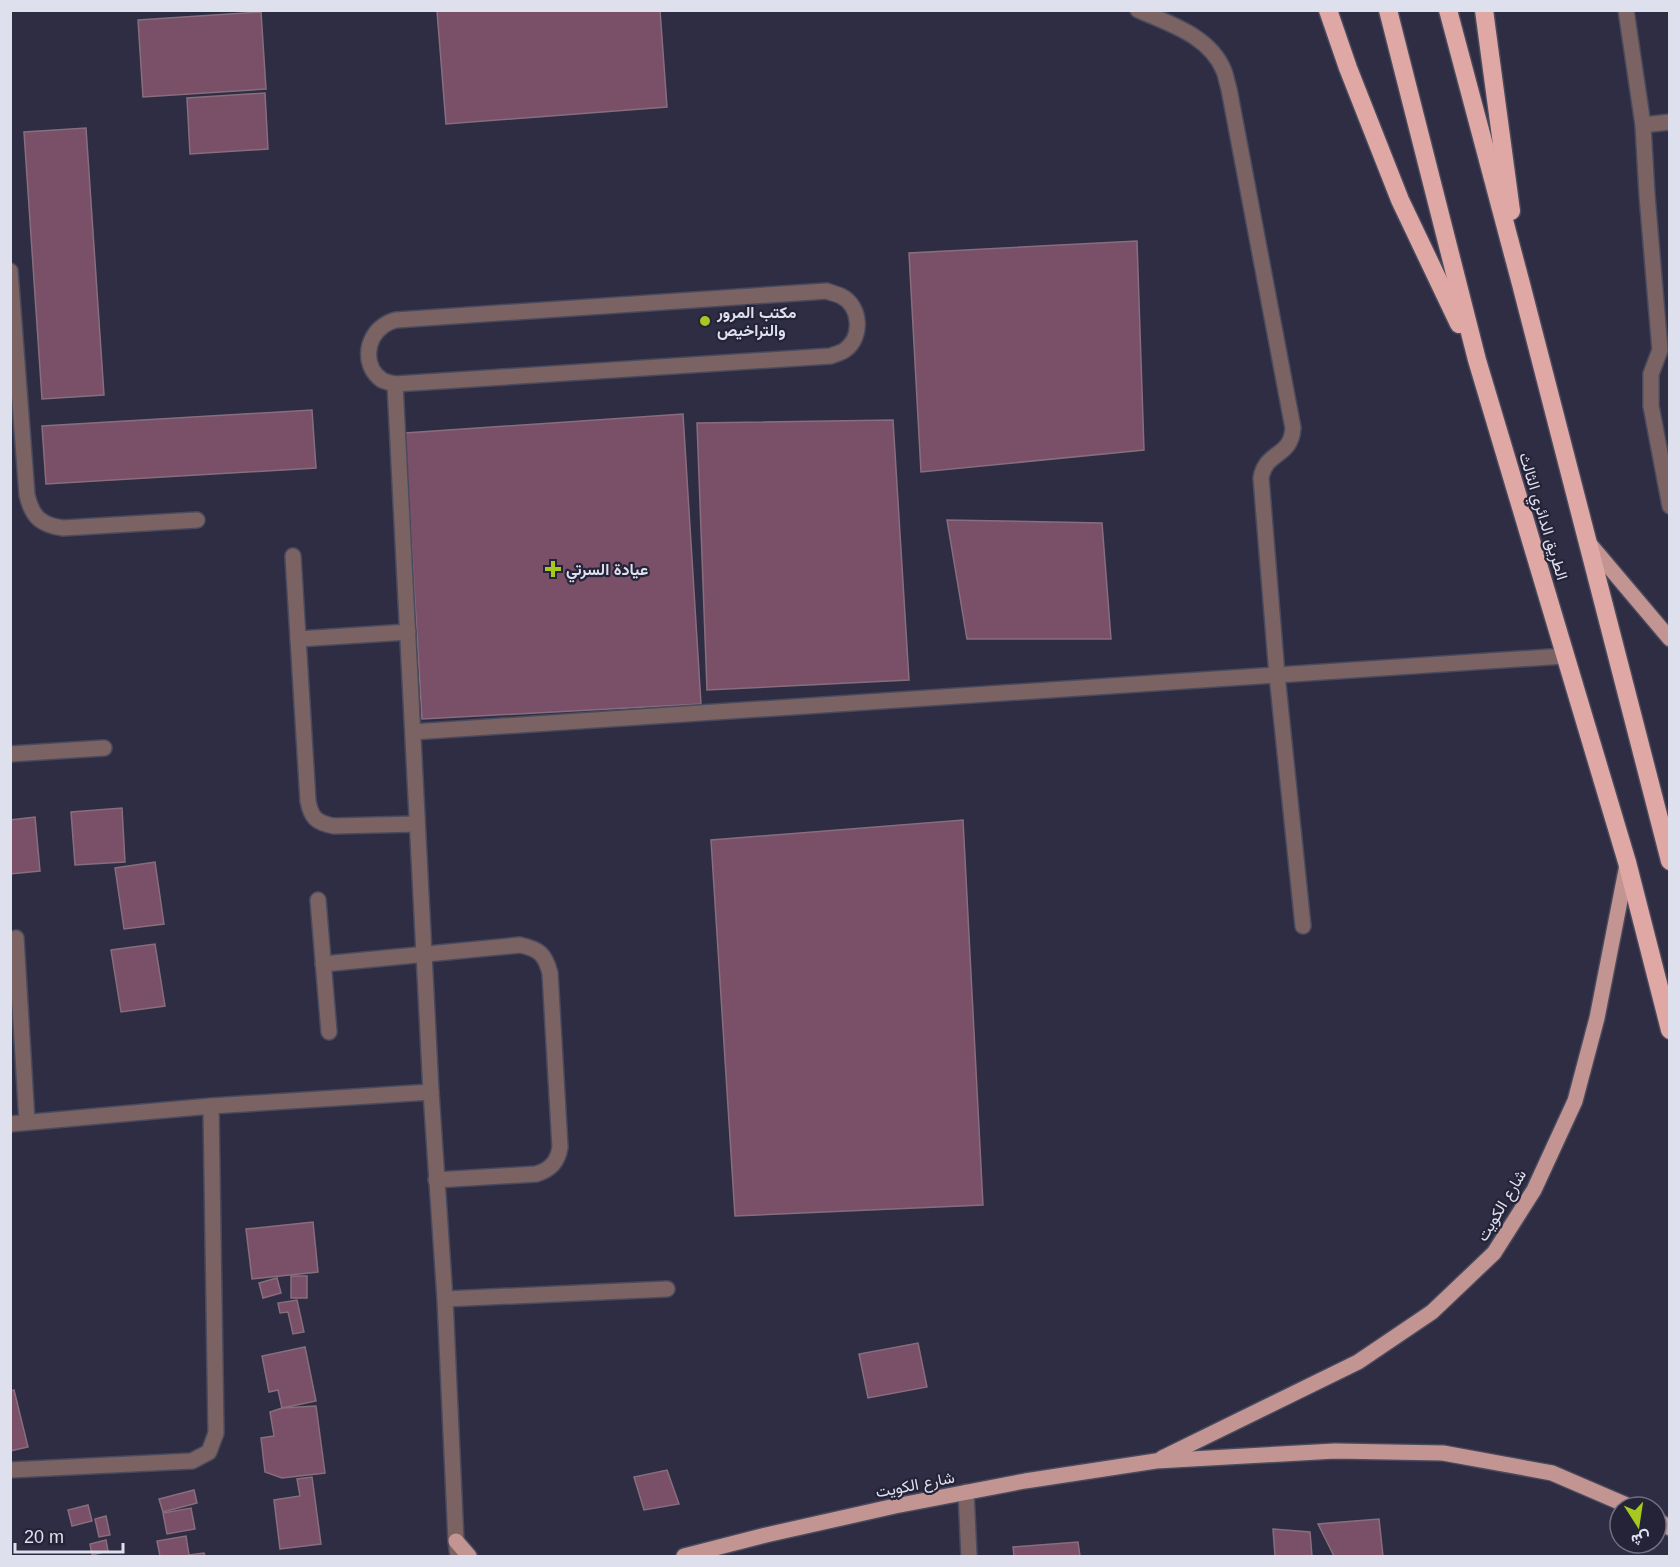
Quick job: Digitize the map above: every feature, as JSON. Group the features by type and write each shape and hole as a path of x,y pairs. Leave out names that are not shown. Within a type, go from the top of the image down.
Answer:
{"highway":[{"path":"1328,10 1348,68 1400,200 1477,360"},
{"name":"الطريق الدائري الثالث","path":"1388,10 1477,360 1627,862 1670,1030"},
{"name":"الطريق الدائري الثالث","path":"1448,10 1670,861"},
{"path":"1484,10 1521,284"}],"main road":[{"path":"1588,541 1670,639"},
{"name":"شارع الكويت","path":"1156,1461 1358,1362 1432,1312 1494,1253 1534,1190 1575,1101 1597,1018 1627,862"},
{"name":"شارع الكويت","path":"684,1557 765,1535 895,1506 1025,1481 1156,1461 1335,1450 1443,1453 1552,1473 1608,1497"},
{"path":"457,1549 469,1557"}],"street":[{"path":"1138,10 1202,41 1214,53 1224,70 1293,428 1290,445 1268,461 1262,469 1261,478 1277,675 1303,926"},
{"path":"1626,10 1643,124 1647,195 1665,350 1651,374 1651,406 1670,506"},
{"path":"1643,124 1670,122"},
{"path":"10,270 15,388 30,508 38,518 50,526 63,528 197,520"},
{"path":"827,291 842,296 853,307 858,322 855,337 845,350 831,356 395,384 383,381 374,372 369,360 369,346 374,334 384,325 396,320 827,291"},
{"path":"395,384 457,1549"},
{"path":"293,556 310,812 317,820 334,826 417,824"},
{"path":"298,639 408,632"},
{"path":"413,732 1565,656"},
{"path":"10,754 104,748"},
{"path":"318,900 329,1032"},
{"path":"16,939 27,1122"},
{"path":"323,964 520,945 539,951 547,962 550,973 559,1136 558,1156 554,1164 536,1174 436,1180"},
{"path":"10,1124 211,1106 431,1092"},
{"path":"10,1470 192,1461 209,1452 216,1433 211,1106"},
{"path":"445,1299 667,1289"},
{"path":"966,1492 969,1557"}],"building":[{"path":"660,10 667,107 446,124 437,11"},
{"path":"261,12 266,89 143,97 138,20"},
{"path":"265,93 268,149 190,154 187,98"},
{"path":"86,128 104,395 42,399 24,132"},
{"path":"1137,241 1144,450 921,472 909,253"},
{"path":"312,410 316,468 46,484 42,426"},
{"name":"عيادة السرتي","path":"683,414 701,704 422,719 405,433"},
{"path":"893,420 909,680 707,690 697,423"},
{"path":"947,520 1102,523 1111,639 967,639"},
{"path":"122,808 125,862 75,865 71,812"},
{"path":"35,817 40,871 10,874 10,820"},
{"path":"963,820 983,1205 735,1216 711,840"},
{"path":"155,862 164,924 124,929 115,868"},
{"path":"155,944 165,1006 121,1012 111,950"},
{"path":"313,1222 318,1272 252,1279 246,1229"},
{"path":"291,1276 307,1276 307,1298 291,1298"},
{"path":"277,1278 281,1293 263,1298 259,1283"},
{"path":"297,1300 304,1332 293,1334 288,1312 280,1313 278,1303"},
{"path":"918,1343 927,1387 868,1398 859,1354"},
{"path":"305,1347 316,1401 282,1408 278,1390 269,1392 262,1356"},
{"path":"14,1390 28,1447 10,1451 10,1391"},
{"path":"316,1406 325,1473 282,1478 265,1472 261,1438 274,1436 270,1412 282,1408"},
{"path":"667,1470 679,1504 644,1510 634,1477"},
{"path":"312,1477 321,1544 280,1549 274,1500 300,1496 297,1479"},
{"path":"194,1490 197,1503 163,1512 159,1499"},
{"path":"88,1505 92,1521 72,1526 68,1510"},
{"path":"191,1508 195,1529 167,1534 163,1513"},
{"path":"106,1516 110,1535 99,1537 95,1519"},
{"path":"1379,1519 1383,1556 1334,1556 1318,1524"},
{"path":"1273,1529 1310,1532 1312,1556 1275,1556"},
{"path":"186,1536 189,1555 204,1553 205,1556 160,1556 157,1541"},
{"path":"106,1540 108,1551 92,1555 90,1544"},
{"path":"1078,1542 1080,1556 1014,1556 1013,1547"}],"place":[{"name":"مكتب المرور والتراخيص","path":"705,321"},
{"name":"عيادة السرتي","path":"553,569"}]}
